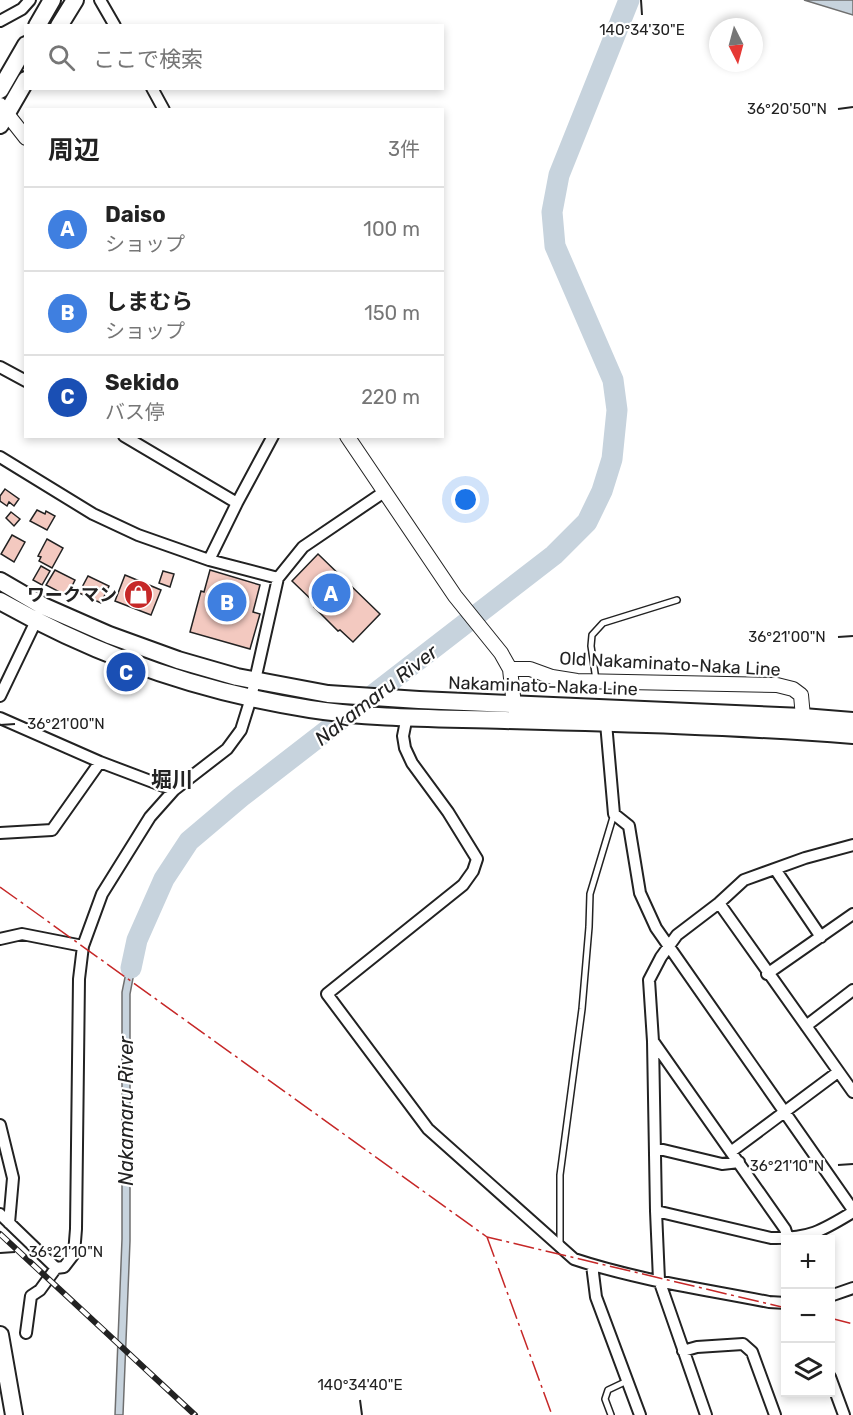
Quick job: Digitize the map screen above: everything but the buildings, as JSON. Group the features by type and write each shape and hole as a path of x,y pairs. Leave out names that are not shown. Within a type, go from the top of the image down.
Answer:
{"main road":[{"path":"38,24 52,0"},
{"path":"60,24 75,0"},
{"path":"0,90 24,48"},
{"path":"2,114 24,83"},
{"name":"Nakaminato-Naka Line","path":"0,581 43,606 109,635 311,710 400,716 853,735"},
{"name":"Nakaminato-Naka Line","path":"0,601 104,653 162,675 253,689 420,700 853,721"},
{"path":"0,1335 14,1415"}],"street":[{"path":"0,21 22,9 30,0"},
{"path":"100,0 114,24"},
{"path":"153,90 163,108"},
{"path":"2,114 24,136"},
{"path":"0,367 24,380"},
{"path":"127,438 237,503"},
{"path":"209,560 270,438"},
{"path":"348,438 455,596 501,653 510,669 514,705"},
{"path":"0,457 48,488 138,535 209,560 278,578"},
{"path":"26,1333 31,1296 40,1290 56,1268 64,1267 74,1254 77,1011 83,946 102,894 150,818 174,790 227,749 241,730 253,689 278,578 303,547 384,492"},
{"path":"0,696 36,621"},
{"name":"Old Nakaminato-Naka Line","path":"510,669 530,669 552,677 596,681 777,685 793,689 801,695 803,717"},
{"path":"400,716 405,748 412,763 448,812 477,859 473,871 463,885 327,994 428,1129 574,1259 659,1280 781,1303"},
{"path":"0,718 100,762 174,790"},
{"path":"606,723 614,814 629,826 640,893 656,928 853,1211 818,1233 806,1235"},
{"path":"0,833 52,830 100,762"},
{"path":"706,1415 659,1280 653,1041 649,980 677,934 719,903 744,880 853,845"},
{"path":"775,869 821,937"},
{"path":"719,903 767,974 853,1092"},
{"path":"767,974 853,914"},
{"path":"0,939 22,934 83,946"},
{"path":"806,1026 853,990"},
{"path":"653,1041 732,1150 787,1235"},
{"path":"732,1150 838,1072"},
{"path":"0,1125 13,1178 9,1223"},
{"path":"655,1148 722,1164 739,1162"},
{"path":"656,1211 771,1238 781,1238"},
{"path":"0,1214 56,1268"},
{"path":"592,1265 597,1297 640,1415"},
{"path":"835,1295 853,1288"},
{"path":"683,1351 697,1347 742,1344 752,1352 775,1415"},
{"path":"835,1389 844,1415"},
{"path":"849,1415 853,1412"}],"lane":[{"path":"596,681 591,646 592,635 603,623 677,600"},
{"path":"560,1247 560,1175 582,1009 590,894 614,814"},
{"path":"611,1415 605,1399 608,1390 627,1381"}],"water":[{"path":"804,0 853,0 853,15"},
{"path":"133,938 140,941 130,994 130,1241 123,1415 115,1415 122,1239 122,992"}],"waterway":[{"name":"Nakamaru River","path":"131,968 137,940 164,879 189,841 241,797 554,555 587,522 602,491 612,459 617,410 613,380 555,246 552,212 559,175 629,0"}],"railway":[{"path":"0,1234 195,1415"}],"power":[{"path":"0,887 487,1237 781,1307"},
{"path":"487,1237 552,1415"},
{"path":"835,1319 853,1324"}],"place":[{"name":"Daiso","path":"331,593"},
{"name":"ワークマン","path":"138,595"},
{"name":"しまむら","path":"227,602"},
{"name":"Sekido","path":"126,672"}],"district":[{"name":"堀川","path":"172,780"}]}
